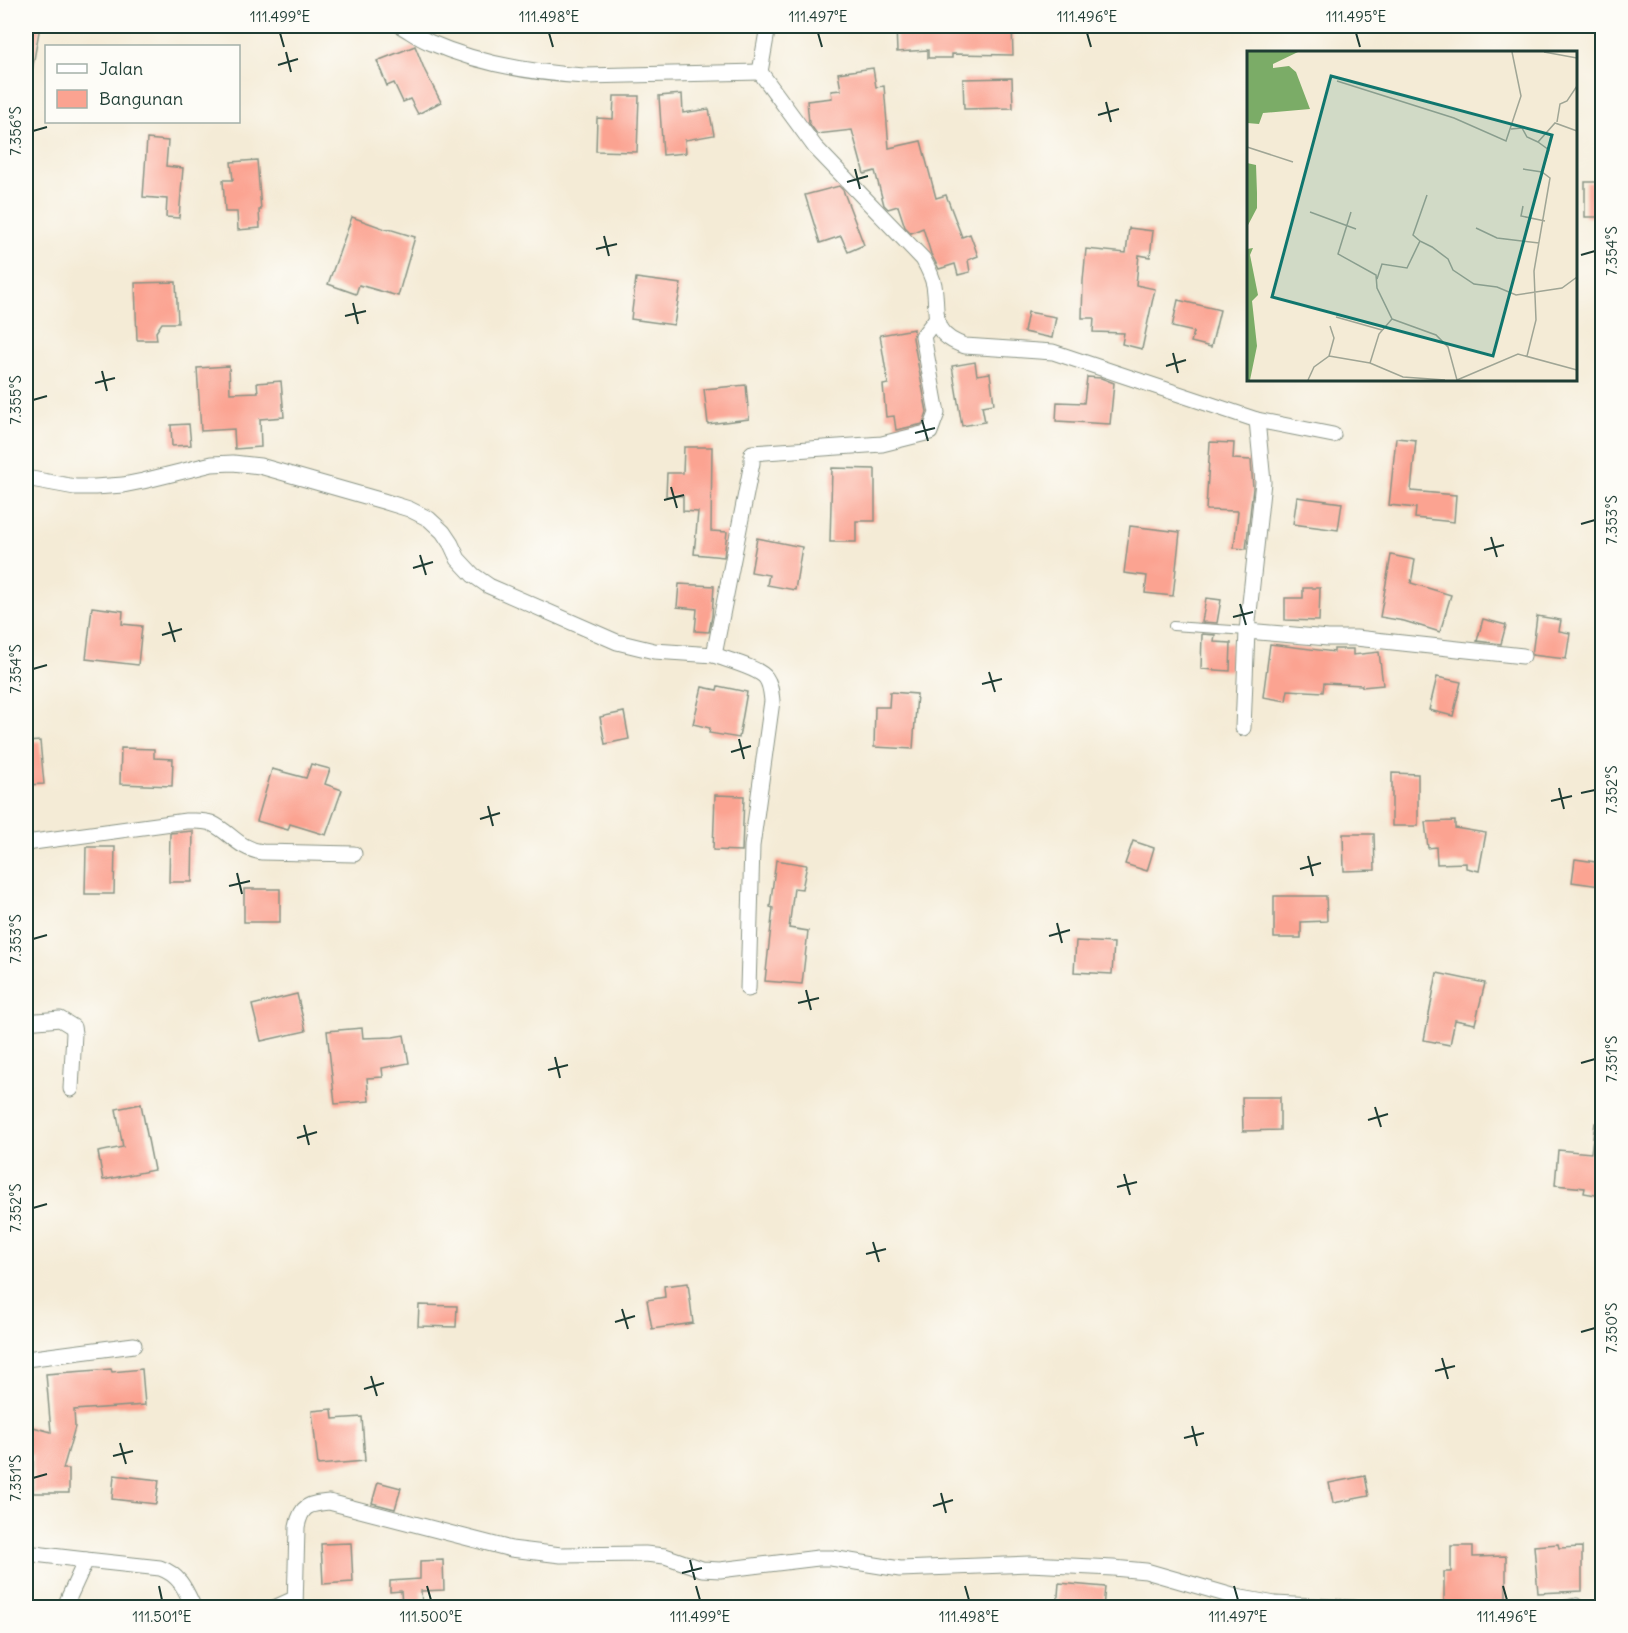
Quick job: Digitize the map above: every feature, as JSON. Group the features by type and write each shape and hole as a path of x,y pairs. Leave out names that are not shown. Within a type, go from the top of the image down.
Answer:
{"street":[{"path":"401,26 427,41 452,51 519,68 559,74 585,76 760,72"},
{"path":"768,26 760,72 815,147 923,259 931,272 936,319 940,330 946,337 965,346 1053,352 1257,420 1333,435"},
{"path":"714,655 752,463 752,453 882,444 930,432 937,413 923,336 936,319"},
{"path":"1244,728 1247,631 1263,482 1257,420"},
{"path":"26,478 75,487 96,487 123,485 213,464 233,463 260,466 409,509 429,519 443,532 458,559 473,575 489,586 617,642 654,651 714,655 762,673 768,680 772,701 752,846 748,989"},
{"path":"1247,631 1356,638 1523,656"},
{"path":"26,843 186,820 211,824 250,850 354,854"},
{"path":"26,1022 60,1019 73,1027 71,1089"},
{"path":"26,1359 134,1346"},
{"path":"274,1608 295,1603 299,1514 306,1507 329,1502 512,1549 561,1555 645,1554 665,1556 702,1569 720,1570 818,1558 900,1569 1029,1564 1113,1568 1146,1571 1236,1597 1275,1604 1354,1608"},
{"path":"26,1553 170,1571 178,1579 194,1608"},
{"path":"64,1608 86,1560"}],"lane":[{"path":"1173,626 1247,631"}],"building":[{"path":"26,26 40,26 32,71 26,70"},
{"path":"896,26 1012,26 1013,55 952,54 952,58 928,58 928,50 897,52"},
{"path":"415,46 441,102 418,114 410,99 403,102 394,83 387,86 377,61"},
{"path":"873,68 876,87 884,86 889,148 921,141 936,198 946,195 962,237 970,234 978,256 968,260 970,272 958,275 955,264 939,269 931,254 923,228 911,233 905,227 898,206 888,209 884,205 875,171 864,174 852,130 817,134 809,123 807,101 832,98 831,91 841,90 838,73"},
{"path":"1012,78 1013,108 964,109 963,79"},
{"path":"682,94 683,113 709,109 714,135 685,140 686,153 663,155 659,96"},
{"path":"614,96 639,96 637,152 596,151 597,118 613,119"},
{"path":"147,139 168,141 166,166 183,168 179,218 166,217 167,199 143,197"},
{"path":"257,160 260,228 238,230 237,212 225,212 223,180 233,180 231,162"},
{"path":"1585,182 1602,182 1602,217 1585,217"},
{"path":"839,186 843,190 864,245 848,252 841,236 820,243 805,195"},
{"path":"352,217 415,237 398,296 359,285 356,294 328,284"},
{"path":"1129,228 1153,231 1150,257 1139,255 1136,285 1155,289 1142,349 1122,344 1124,333 1093,332 1094,318 1082,318 1086,249 1126,253"},
{"path":"636,278 681,284 674,325 631,319"},
{"path":"176,282 178,323 162,323 156,332 157,340 137,340 135,283"},
{"path":"1178,300 1220,310 1211,347 1191,342 1194,332 1172,327"},
{"path":"1028,312 1056,317 1052,338 1024,332"},
{"path":"914,329 913,338 927,412 923,424 896,430 894,416 886,417 883,385 888,384 880,335"},
{"path":"975,362 977,375 990,373 994,404 982,406 985,422 962,426 952,366"},
{"path":"229,366 230,393 258,392 257,383 281,381 284,417 260,419 261,447 235,449 234,429 201,431 197,368"},
{"path":"1087,377 1101,378 1114,383 1110,424 1056,421 1057,402 1084,403"},
{"path":"746,385 749,419 708,424 704,389"},
{"path":"189,424 191,445 172,446 171,425"},
{"path":"1396,438 1416,440 1411,491 1456,495 1454,522 1415,518 1416,508 1389,505"},
{"path":"1210,442 1234,443 1233,459 1251,460 1253,488 1246,549 1234,548 1238,511 1206,510"},
{"path":"684,447 712,447 711,531 727,532 724,557 694,554 698,512 683,511 683,496 666,496 667,473 683,473"},
{"path":"832,468 875,469 875,521 856,521 856,542 830,542"},
{"path":"1297,497 1342,503 1338,530 1293,524"},
{"path":"1130,526 1180,532 1173,596 1145,593 1147,576 1124,573"},
{"path":"757,538 802,547 795,590 767,585 769,575 751,572"},
{"path":"1391,555 1415,560 1411,583 1451,595 1440,632 1404,621 1380,617"},
{"path":"679,584 714,586 709,632 695,631 697,609 677,607"},
{"path":"1303,588 1320,588 1319,621 1285,620 1285,598 1303,598"},
{"path":"1206,598 1221,600 1217,623 1202,622"},
{"path":"92,607 123,611 122,624 142,626 138,665 86,659"},
{"path":"1537,616 1561,620 1559,631 1570,633 1566,659 1532,655"},
{"path":"1483,619 1506,625 1501,644 1477,641"},
{"path":"1202,634 1215,635 1214,642 1231,643 1230,671 1201,669"},
{"path":"1270,644 1334,652 1334,649 1353,649 1353,655 1379,652 1383,685 1362,687 1362,685 1324,683 1323,692 1288,690 1286,701 1263,697"},
{"path":"1437,677 1461,682 1453,716 1429,710"},
{"path":"718,686 747,692 739,738 709,733 710,728 693,724 702,687 717,690"},
{"path":"890,692 917,694 913,749 874,747 875,707 889,707"},
{"path":"624,712 629,739 605,744 600,717"},
{"path":"40,741 44,784 26,785 26,742"},
{"path":"121,748 154,749 154,758 173,759 172,786 120,784"},
{"path":"311,764 330,769 325,784 342,790 326,835 290,824 288,830 257,821 272,769 306,778"},
{"path":"1392,773 1418,774 1418,826 1392,826"},
{"path":"715,795 744,796 742,851 713,850"},
{"path":"1455,821 1455,828 1486,833 1479,871 1466,868 1466,863 1437,864 1436,847 1428,848 1425,822"},
{"path":"193,831 192,882 169,882 170,833"},
{"path":"1343,834 1374,834 1375,870 1344,871"},
{"path":"1133,841 1154,848 1147,871 1125,864"},
{"path":"86,847 115,847 114,894 85,894"},
{"path":"1575,859 1602,863 1600,886 1572,882"},
{"path":"776,860 807,865 802,889 794,888 789,928 808,931 802,984 765,981"},
{"path":"244,889 280,889 280,922 244,922"},
{"path":"1274,896 1326,896 1327,921 1301,922 1301,938 1274,938"},
{"path":"1076,941 1114,943 1112,974 1074,972"},
{"path":"1437,973 1485,983 1475,1024 1455,1020 1450,1045 1424,1040"},
{"path":"297,994 306,1031 261,1041 252,1005"},
{"path":"362,1028 363,1038 404,1035 409,1063 382,1068 383,1077 367,1078 369,1101 335,1104 327,1031"},
{"path":"1242,1097 1280,1097 1280,1130 1243,1131"},
{"path":"141,1104 154,1170 103,1180 98,1152 123,1147 116,1109"},
{"path":"1595,1123 1602,1123 1602,1196 1584,1193 1585,1188 1555,1185 1558,1150 1591,1153"},
{"path":"688,1283 693,1323 652,1329 647,1300 665,1297 664,1286"},
{"path":"419,1305 457,1306 456,1327 418,1326"},
{"path":"111,1369 112,1372 142,1369 145,1405 74,1410 75,1427 63,1469 69,1469 69,1493 33,1493 33,1455 26,1453 26,1425 51,1432 46,1374"},
{"path":"332,1409 333,1419 362,1417 365,1461 318,1465 312,1411"},
{"path":"114,1475 159,1480 156,1504 112,1499"},
{"path":"1365,1476 1369,1496 1333,1503 1329,1483"},
{"path":"378,1482 401,1488 395,1509 372,1503"},
{"path":"351,1543 353,1582 323,1584 321,1544"},
{"path":"1558,1544 1559,1548 1582,1547 1582,1591 1538,1593 1534,1546"},
{"path":"1451,1546 1473,1546 1473,1557 1506,1556 1506,1604 1444,1604 1444,1572 1451,1572"},
{"path":"443,1560 444,1590 421,1591 422,1603 402,1605 401,1591 390,1592 390,1581 420,1579 420,1561"},
{"path":"1059,1583 1105,1587 1103,1608 1057,1608"}]}
